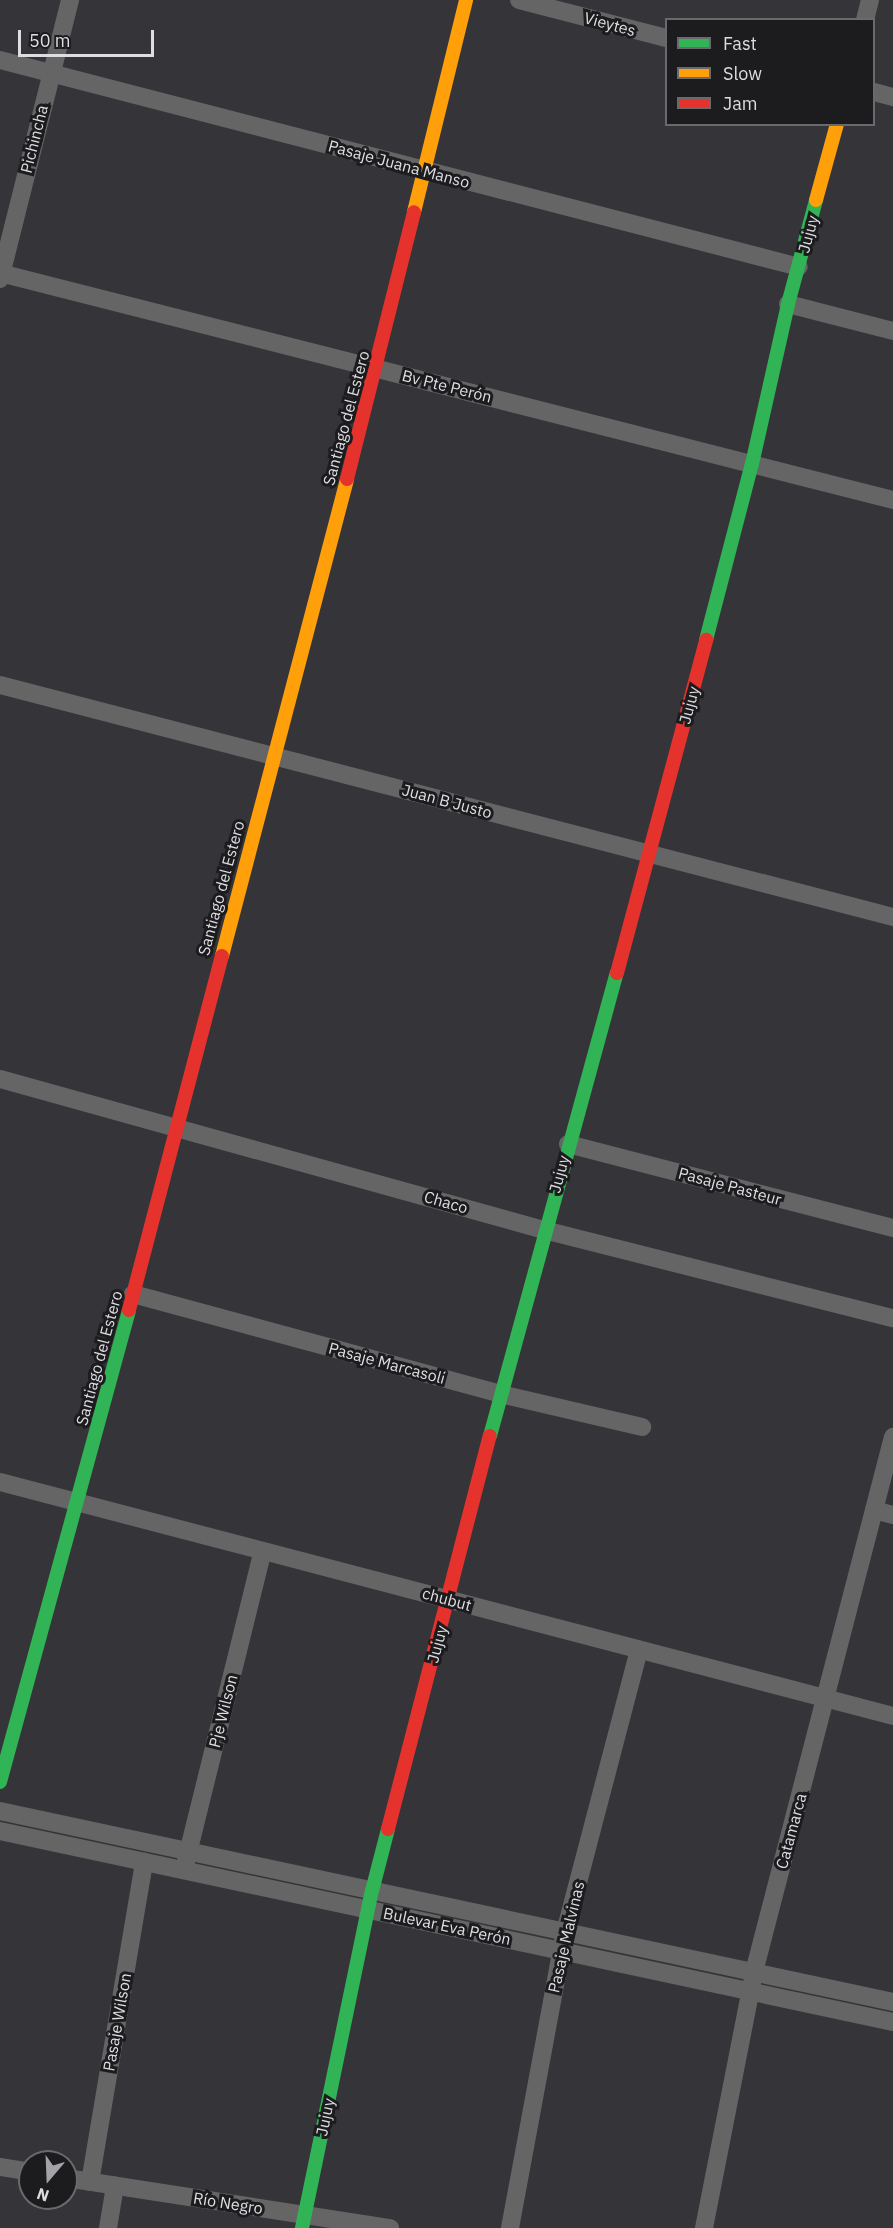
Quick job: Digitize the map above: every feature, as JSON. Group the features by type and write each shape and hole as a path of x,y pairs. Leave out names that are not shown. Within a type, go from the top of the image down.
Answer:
{"street":[{"name":"Pichincha","path":"0,275 70,0"},
{"name":"Santiago del Estero","path":"0,1782 133,1294 376,368 466,0"},
{"name":"Vieytes","path":"519,0 665,38"},
{"path":"866,18 870,0"},
{"name":"Pasaje Juana Manso","path":"0,60 799,267"},
{"path":"875,92 893,97"},
{"name":"Jujuy","path":"303,2222 372,1891 449,1600 500,1394 650,853 752,464 788,304 836,126"},
{"name":"Bv Pte Perón","path":"0,275 893,500"},
{"path":"788,304 893,331"},
{"name":"Juan B Justo","path":"0,685 893,917"},
{"name":"Chaco","path":"0,1079 544,1230 893,1318"},
{"name":"Pasaje Pasteur","path":"568,1144 893,1228"},
{"name":"Pasaje Marcasoli","path":"133,1294 500,1394 642,1427"},
{"name":"Catamarca","path":"704,2228 754,1972 893,1437"},
{"name":"chubut","path":"0,1482 893,1716"},
{"path":"874,1510 893,1515"},
{"name":"Pje Wilson","path":"184,1870 263,1551"},
{"name":"Pasaje Malvinas","path":"510,2228 565,1932 639,1650"},
{"name":"Bulevar Eva Perón","path":"0,1811 893,2002"},
{"name":"Bulevar Eva Perón","path":"0,1831 893,2022"},
{"name":"Pasaje Wilson","path":"90,2182 144,1862"},
{"path":"0,2167 18,2170"},
{"name":"Río Negro","path":"78,2180 303,2222 390,2228"},
{"path":"108,2228 115,2186"}],"traffic: fast":[{"path":"706,640 752,464 788,304 816,200"},
{"path":"490,1436 617,973"},
{"path":"0,1782 129,1310"},
{"path":"302,2228 372,1891 388,1829"}],"traffic: slow":[{"path":"414,212 466,0"},
{"path":"816,200 836,126"},
{"path":"222,956 347,479"}],"traffic: jam":[{"path":"347,479 414,212"},
{"path":"617,973 706,640"},
{"path":"129,1310 222,956"},
{"path":"388,1829 490,1436"}]}
